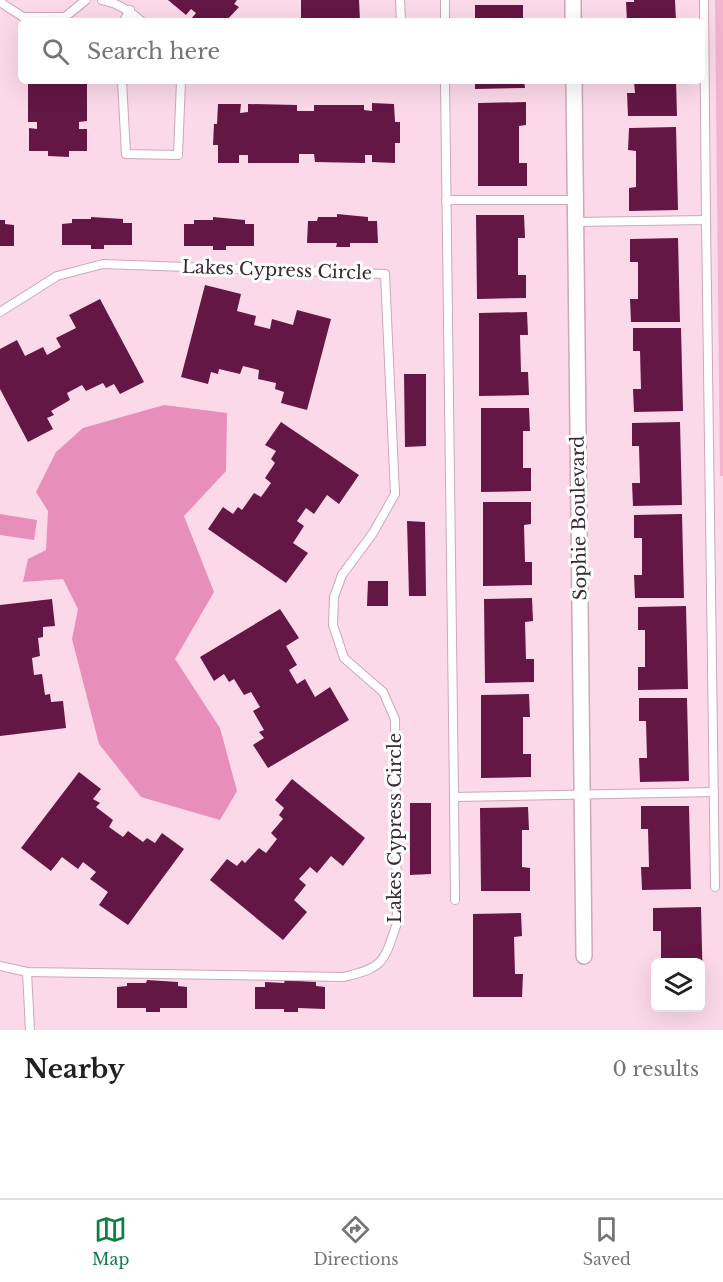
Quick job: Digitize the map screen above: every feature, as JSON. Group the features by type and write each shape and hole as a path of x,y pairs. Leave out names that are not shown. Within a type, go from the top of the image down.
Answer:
{"street":[{"path":"573,0 573,18"},
{"name":"Sophie Boulevard","path":"574,84 585,956"}],"lane":[{"path":"0,2 23,17 65,17 86,0"},
{"path":"102,0 115,2 138,18"},
{"path":"400,0 401,18"},
{"path":"445,0 445,18"},
{"path":"704,0 704,18"},
{"path":"125,18 129,10"},
{"path":"122,84 126,154 178,155 181,84"},
{"path":"445,84 455,900"},
{"path":"705,84 715,887"},
{"path":"446,200 575,200"},
{"path":"575,222 706,220"},
{"name":"Lakes Cypress Circle","path":"0,312 57,276 103,264 385,274 395,494 373,533 342,575 334,597 333,625 344,658 382,692 395,719 397,923 386,955 370,971 343,976 27,972 0,966"},
{"path":"454,797 714,792"},
{"path":"27,972 30,1030"}],"shaded area":[{"path":"715,0 723,0 723,476 720,476"},
{"path":"164,405 227,413 226,471 184,516 214,592 175,659 220,728 237,791 220,820 141,797 99,744 72,639 78,609 63,579 23,582 28,559 46,550 48,511 36,492 56,452 83,428"},
{"path":"0,514 37,520 34,540 0,535"}],"building":[{"path":"168,0 237,0 234,4 239,7 229,18 192,18 196,13 191,9 186,15"},
{"path":"301,0 359,0 360,18 301,18"},
{"path":"634,0 675,0 676,18 627,18 626,2 634,2"},
{"path":"475,5 523,5 523,18 475,18"},
{"path":"28,84 87,84 87,121 79,122 79,129 87,129 87,151 69,151 69,157 48,156 48,151 29,151 29,128 37,129 37,122 28,122"},
{"path":"475,84 524,84 525,88 475,89"},
{"path":"634,84 676,84 677,116 628,116 627,93 635,93"},
{"path":"526,102 526,125 519,126 519,163 527,163 527,186 478,186 478,103"},
{"path":"372,103 394,104 395,122 400,122 400,143 395,143 395,163 372,162 372,155 365,155 365,163 315,162 314,154 299,154 299,163 248,163 248,155 239,155 239,163 218,163 218,145 213,145 218,104 241,104 240,113 248,112 248,104 297,105 297,111 314,111 314,105 364,105 364,110 372,111"},
{"path":"676,127 678,210 629,211 629,188 636,187 636,151 628,150 629,128"},
{"path":"337,214 368,217 368,221 377,221 378,243 350,243 350,247 336,247 337,243 307,243 308,221 317,221 318,217 337,217"},
{"path":"476,215 524,215 525,238 518,238 518,275 526,275 526,298 477,299"},
{"path":"91,217 123,219 123,223 132,223 132,245 104,245 104,249 91,249 91,245 62,245 62,224 72,223 72,219 91,219"},
{"path":"213,217 245,220 245,224 254,224 254,246 226,246 226,250 213,250 213,246 184,246 184,224 194,224 194,220 213,220"},
{"path":"0,220 5,220 5,224 14,225 14,246 0,246"},
{"path":"678,238 680,322 631,322 630,299 638,299 638,262 630,262 630,239"},
{"path":"205,285 241,294 237,311 256,316 254,325 270,329 272,319 293,325 297,310 331,319 307,410 281,403 284,392 275,389 276,383 258,379 259,370 243,366 240,374 219,369 218,374 211,372 208,384 181,377"},
{"path":"100,299 144,382 120,394 114,384 106,388 103,383 86,391 82,385 67,393 70,400 51,411 54,415 47,418 53,429 28,442 0,389 0,349 17,340 25,356 43,347 47,355 61,347 56,338 76,328 69,315"},
{"path":"527,312 528,335 520,335 521,372 528,372 529,395 479,396 479,313"},
{"path":"633,328 681,328 683,411 634,412 633,389 641,389 640,351 633,351"},
{"path":"404,374 426,374 426,446 405,447"},
{"path":"481,408 529,408 530,431 523,431 523,468 531,468 531,491 481,492"},
{"path":"281,422 359,475 339,504 327,495 314,514 306,508 297,521 304,526 293,543 308,553 286,583 208,529 223,507 233,514 238,507 242,510 254,493 261,497 271,483 265,478 275,463 271,459 276,451 265,445"},
{"path":"680,422 682,505 633,506 632,483 640,483 639,446 632,446 632,423"},
{"path":"483,502 531,502 531,524 524,525 525,562 532,562 532,585 483,586"},
{"path":"682,514 684,598 635,598 634,575 642,575 642,538 634,538 634,515"},
{"path":"407,521 425,522 426,596 409,596"},
{"path":"368,581 388,581 388,606 367,606"},
{"path":"532,598 533,621 525,622 526,659 534,659 534,682 485,683 484,599"},
{"path":"52,599 55,626 43,627 43,637 38,638 40,656 32,658 34,675 42,674 45,695 50,694 51,702 63,701 66,728 0,736 0,605"},
{"path":"686,606 688,689 638,690 638,667 645,667 645,630 638,630 638,607"},
{"path":"280,609 299,638 286,646 297,665 289,670 297,684 305,679 315,697 330,687 349,720 268,768 253,745 264,738 259,732 264,730 253,711 260,707 251,692 244,695 234,679 229,682 224,674 214,681 200,657"},
{"path":"529,694 530,717 523,717 523,754 531,754 531,777 481,778 481,695"},
{"path":"639,698 687,698 689,781 640,782 639,758 647,758 646,721 639,721"},
{"path":"79,772 101,789 93,799 100,803 96,807 113,820 109,827 123,837 128,831 143,842 147,838 155,843 162,833 184,849 128,925 99,905 108,892 90,879 96,872 83,862 78,869 62,857 51,871 21,848"},
{"path":"292,779 365,838 343,866 331,856 317,873 310,867 299,879 306,885 294,900 307,912 283,940 210,880 227,859 237,866 242,860 245,863 259,848 266,853 277,839 271,833 283,819 279,815 284,808 275,800"},
{"path":"410,803 431,803 431,874 410,875"},
{"path":"641,806 689,806 691,889 642,890 641,867 649,867 648,829 641,829"},
{"path":"528,807 529,830 522,830 522,867 530,868 530,891 481,891 480,808"},
{"path":"701,907 702,958 661,958 661,931 653,931 653,908"},
{"path":"521,913 522,936 514,937 515,974 523,974 522,997 473,997 473,914"},
{"path":"147,980 178,982 178,986 187,987 187,1008 160,1008 160,1012 146,1012 146,1008 117,1008 117,987 127,986 127,983 146,983"},
{"path":"285,980 316,982 316,986 325,987 325,1009 298,1008 298,1012 284,1012 284,1009 255,1009 255,987 265,987 265,982 284,983"}]}
